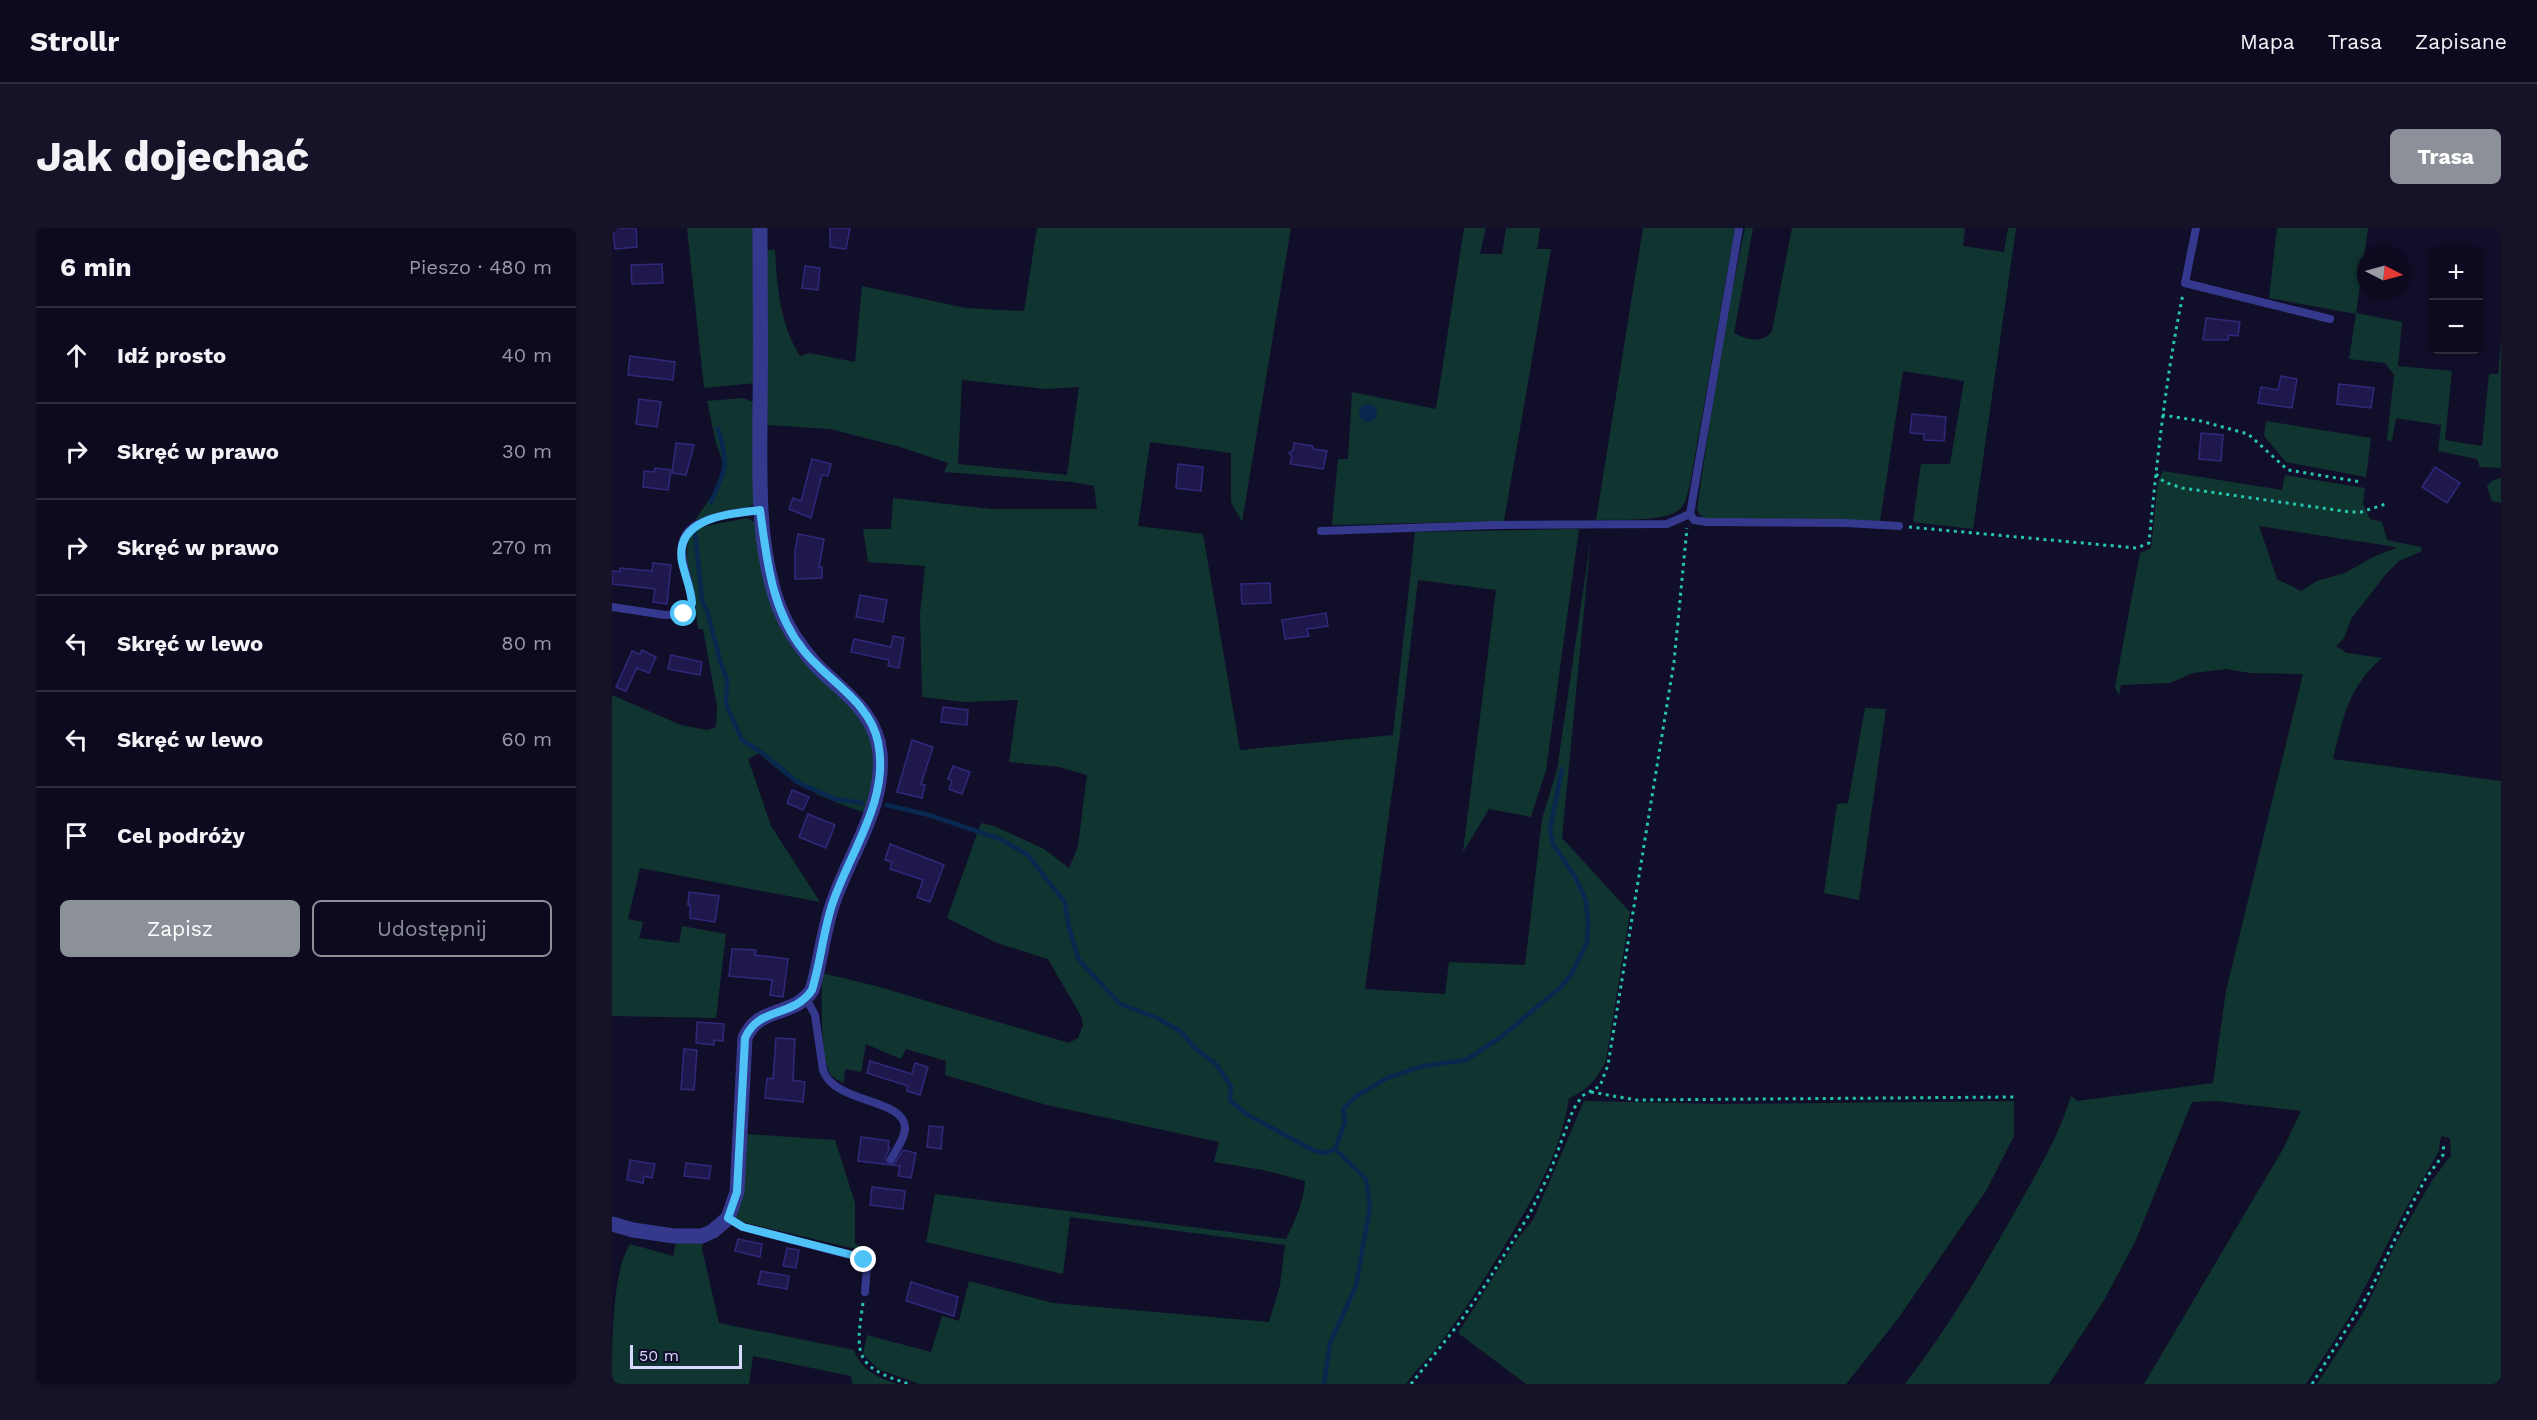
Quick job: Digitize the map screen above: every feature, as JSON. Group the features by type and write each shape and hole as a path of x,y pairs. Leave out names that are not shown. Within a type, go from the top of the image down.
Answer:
{"street":[{"path":"612,1224 633,1230 674,1236 702,1236 713,1231 728,1218 737,1192 745,1038 751,1026 760,1018 797,1005 806,998 815,978 825,928 834,899 876,800 880,777 880,753 875,730 869,718 857,703 817,665 786,625 772,587 760,510 760,228"}],"lane":[{"path":"1739,228 1690,514 1694,520 1707,522 1846,522 1899,526"},
{"path":"2196,228 2185,283 2330,320"},
{"path":"612,607 665,615 687,613 692,599 681,554 690,530 703,521 760,510"},
{"path":"1321,531 1494,525 1667,524 1690,514"},
{"path":"806,998 815,1015 823,1070 827,1078 845,1093 889,1109 903,1121 905,1129 903,1136 891,1159"},
{"path":"728,1218 743,1227 861,1258 867,1266 866,1292"}],"path":[{"path":"1899,526 2136,549 2150,543 2162,415 2185,283"},
{"path":"2162,415 2202,421 2248,434 2288,470 2361,482"},
{"path":"2156,474 2172,486 2182,488 2202,489 2350,512 2361,512 2386,504"},
{"path":"1411,1384 1457,1326 1529,1215 1550,1172 1573,1110 1582,1096 1600,1086 1608,1065 1674,662 1690,514"},
{"path":"1591,1092 1636,1100 2014,1097"},
{"path":"2313,1384 2369,1293 2412,1204 2426,1178 2443,1155 2444,1142"},
{"path":"866,1292 860,1330 861,1356 867,1365 879,1373 909,1384"}],"green space":[{"path":"687,228 756,228 756,383 704,388"},
{"path":"1037,228 1291,228 1242,522 1231,502 1231,453 1150,442 1138,526 1203,534 1240,750 1393,735 1415,532 1579,529 1546,770 1531,817 1489,809 1463,852 1496,590 1418,580 1400,734 1365,989 1445,994 1449,962 1525,965 1542,819 1557,770 1591,537 1562,838 1630,912 1606,1061 1591,1084 1569,1098 1553,1156 1527,1208 1458,1318 1406,1384 919,1384 878,1369 863,1354 867,1335 931,1352 942,1316 959,1321 969,1281 1053,1303 1269,1322 1280,1285 1285,1245 1070,1217 1063,1274 926,1242 935,1194 1286,1239 1303,1196 1305,1181 1263,1170 1214,1162 1219,1142 1047,1105 945,1075 946,1061 906,1049 901,1059 866,1044 861,1072 845,1069 844,1083 832,1076 828,1068 822,1027 822,973 876,986 1069,1043 1078,1038 1083,1025 1081,1016 1048,959 997,943 947,918 981,823 994,826 1044,849 1069,868 1078,846 1087,775 1059,767 1009,762 1018,700 964,702 922,697 920,614 925,566 868,562 863,529 891,529 893,498 991,509 1097,509 1094,486 1072,482 944,472 948,463 897,446 830,429 767,425 765,250 775,250 784,318 800,356 809,353 855,362 862,286 966,308 1024,311","holes":["962,380 1046,389 1079,387 1067,475 958,464"]},
{"path":"1464,228 1486,228 1480,254 1502,254 1506,228 1540,228 1537,249 1551,249 1504,521 1332,525 1338,459 1348,459 1352,392 1436,409"},
{"path":"1643,228 1735,228 1690,484 1684,504 1676,512 1659,517 1596,520"},
{"path":"1745,228 1753,228 1734,333 1754,340 1764,338 1772,331 1792,228 1965,228 1963,246 2004,252 2008,228 2016,228 1973,529 1913,522 1921,464 1950,464 1964,381 1903,371 1880,521 1707,519 1700,515 1697,509 1721,345"},
{"path":"2277,228 2368,228 2365,246 2357,246 2356,313 2402,322 2398,366 2452,371 2445,440 2482,446 2489,374 2498,374 2501,341 2501,468 2480,467 2477,459 2438,451 2441,425 2396,418 2392,441 2387,440 2394,375 2385,363 2349,359 2356,314 2269,298"},
{"path":"743,398 753,402 755,407 756,494 753,504 748,508 695,520 716,490 724,465 716,443 707,401"},
{"path":"2266,421 2371,438 2366,477 2286,462 2264,436"},
{"path":"2163,471 2282,490 2285,475 2365,488 2363,504 2370,519 2382,522 2387,540 2421,547 2422,551 2399,561 2386,574 2351,619 2344,638 2336,646 2347,653 2382,658 2361,680 2348,704 2333,759 2501,781 2501,1384 2317,1384 2365,1310 2395,1245 2431,1182 2451,1155 2450,1138 2442,1136 2439,1151 2405,1210 2350,1316 2306,1384 2144,1384 2283,1149 2301,1111 2216,1101 2192,1102 2135,1242 2103,1302 2049,1384 1905,1384 1951,1318 1993,1249 2048,1151 2071,1096 2077,1101 2213,1083 2226,991 2303,674 2250,673 2226,669 2193,673 2170,683 2121,685 2119,696 2115,687 2140,553 2151,548 2158,481","holes":["2259,526 2396,547 2345,573 2317,581 2301,591 2277,579"]},
{"path":"2501,478 2501,503 2492,501 2487,486 2493,480"},
{"path":"747,518 757,524 776,612 861,714 872,734 877,763 866,813 835,802 796,783 759,753 748,759 771,826 820,902 640,868 628,919 643,922 639,938 679,943 682,926 726,934 716,1018 612,1016 612,695 681,725 707,730 716,727 717,706 703,629 698,629 694,594 686,560 688,541 693,531 701,527"},
{"path":"1865,708 1886,709 1859,900 1824,893 1837,804 1848,803"},
{"path":"1584,1101 1722,1104 2014,1101 2014,1136 1986,1191 1897,1320 1846,1384 1526,1384 1458,1333 1518,1238 1533,1220"},
{"path":"746,1134 835,1140 855,1203 855,1243 868,1252 734,1220"},
{"path":"703,1239 702,1249 719,1323 854,1350 861,1363 871,1372 898,1384 852,1384 851,1376 753,1356 749,1384 612,1384 616,1290 624,1256 630,1244 673,1256 676,1242"}],"water":[{"path":"1368,404 1374,407 1377,413 1374,419 1368,422 1362,419 1359,413 1362,407"}],"building":[{"path":"613,228 636,228 637,247 615,249"},
{"path":"830,228 850,228 846,249 830,247"},
{"path":"662,264 663,283 632,284 631,265"},
{"path":"805,266 820,268 818,290 802,288"},
{"path":"2206,318 2240,322 2238,336 2229,335 2228,340 2203,340"},
{"path":"630,356 675,362 673,380 628,375"},
{"path":"2281,376 2297,379 2292,408 2258,403 2261,387 2278,390"},
{"path":"2339,384 2374,388 2371,408 2337,404"},
{"path":"639,399 661,402 657,427 636,424"},
{"path":"1912,414 1946,417 1944,441 1924,440 1924,434 1910,433"},
{"path":"2201,433 2223,435 2221,461 2199,459"},
{"path":"676,443 694,445 686,475 672,473"},
{"path":"1294,443 1327,451 1323,469 1290,464 1292,457 1289,453 1293,450"},
{"path":"812,459 831,464 828,476 822,475 811,518 789,509 793,498 801,501"},
{"path":"1178,464 1203,467 1201,491 1176,488"},
{"path":"2435,467 2460,483 2447,503 2422,487"},
{"path":"655,468 671,470 668,490 643,487 644,471 654,472"},
{"path":"798,534 824,539 819,567 822,567 822,578 795,579 795,551"},
{"path":"653,563 671,565 667,604 653,602 655,589 612,584 612,571 620,572 620,568 652,571"},
{"path":"1270,583 1271,603 1242,604 1241,584"},
{"path":"860,595 887,600 883,622 856,617"},
{"path":"1326,613 1328,626 1307,629 1309,636 1285,639 1282,620"},
{"path":"893,636 904,638 899,668 888,666 889,660 851,652 854,639 891,647"},
{"path":"642,650 656,657 649,673 637,668 626,691 616,687 632,651 640,654"},
{"path":"671,655 702,662 700,675 668,669"},
{"path":"943,707 968,710 967,725 941,722"},
{"path":"912,740 933,747 921,784 925,785 922,798 897,792"},
{"path":"953,766 970,772 962,794 949,789 952,781 948,779"},
{"path":"792,790 809,797 803,810 787,803"},
{"path":"808,814 835,825 826,848 799,837"},
{"path":"890,844 944,865 930,902 917,897 923,880 890,869 892,862 885,860"},
{"path":"689,892 719,896 715,922 690,918"},
{"path":"732,949 756,950 755,955 788,959 783,997 770,995 772,980 729,976"},
{"path":"697,1022 724,1024 723,1041 714,1040 714,1045 696,1043"},
{"path":"776,1038 795,1039 793,1080 805,1082 803,1102 765,1098 767,1078 773,1079"},
{"path":"684,1049 697,1050 694,1090 681,1089"},
{"path":"870,1061 912,1074 915,1063 928,1067 920,1095 907,1091 908,1086 867,1073"},
{"path":"929,1126 943,1127 941,1149 927,1147"},
{"path":"861,1137 889,1141 888,1148 890,1148 885,1158 889,1164 894,1164 903,1150 916,1153 911,1178 898,1176 900,1166 858,1161"},
{"path":"630,1160 655,1164 652,1178 644,1176 643,1183 627,1180"},
{"path":"686,1163 711,1166 709,1179 684,1176"},
{"path":"872,1187 905,1191 903,1209 870,1205"},
{"path":"738,1239 762,1244 760,1257 735,1251"},
{"path":"787,1248 799,1250 796,1268 783,1266"},
{"path":"761,1271 789,1276 787,1289 758,1284"},
{"path":"911,1282 958,1297 954,1316 906,1301"}],"waterway":[{"path":"711,502 723,474 725,459 718,429"},
{"path":"695,532 702,601 707,610 727,679 726,704 742,740 764,754 797,782 835,799 862,803"},
{"path":"1324,1384 1330,1343 1356,1286 1370,1206 1366,1179 1335,1149 1345,1122 1343,1109 1356,1096 1387,1078 1423,1066 1466,1060 1501,1037 1561,987 1572,973 1587,943 1586,900 1575,877 1553,844 1550,830 1562,769"},
{"path":"887,805 929,815 1000,839 1028,855 1065,903 1069,928 1079,960 1120,1004 1155,1017 1180,1031 1196,1049 1216,1064 1231,1086 1230,1100 1246,1114 1315,1151 1325,1153 1335,1149"}],"route":[{"path":"684,614 690,610 692,599 681,554 690,530 703,521 760,510 772,587 786,625 804,651 857,703 875,730 880,753 876,800 834,899 819,952 812,990 797,1005 760,1018 751,1026 745,1038 737,1192 728,1218 734,1224 743,1227 864,1260"}]}
